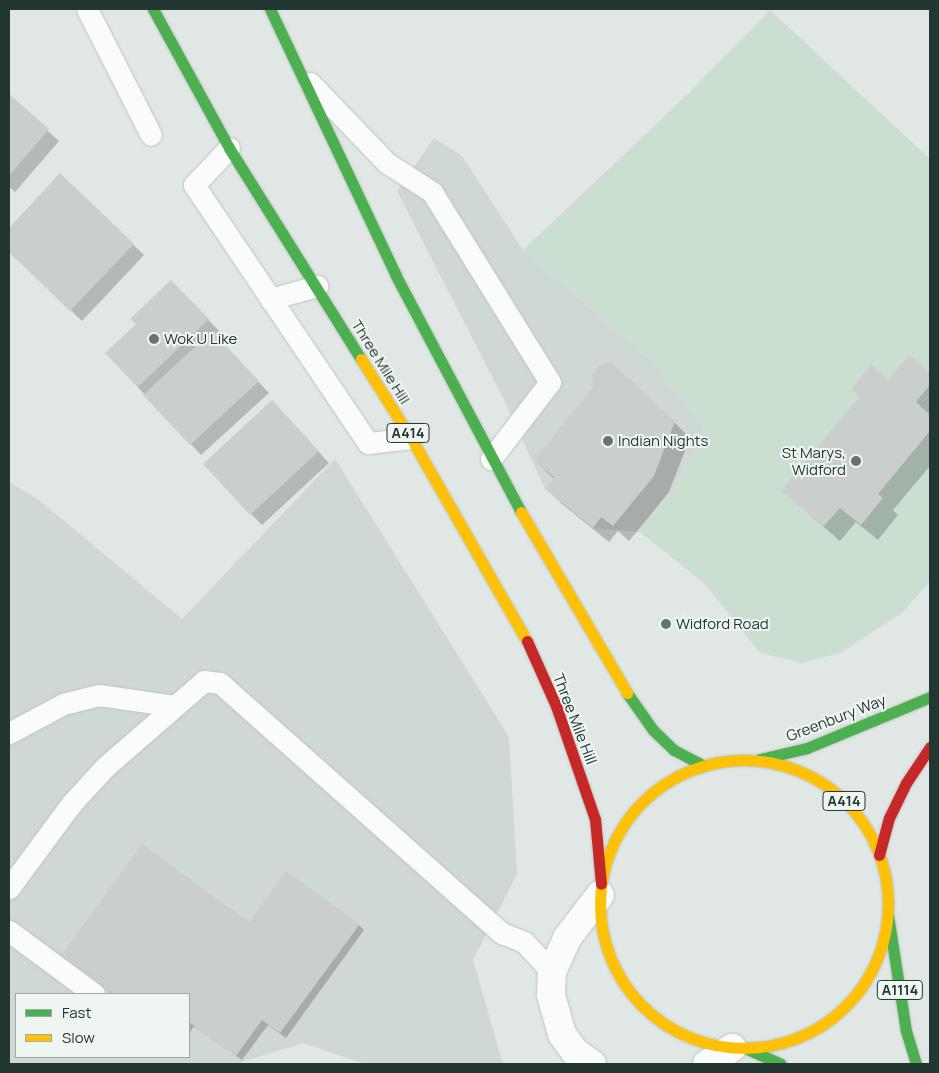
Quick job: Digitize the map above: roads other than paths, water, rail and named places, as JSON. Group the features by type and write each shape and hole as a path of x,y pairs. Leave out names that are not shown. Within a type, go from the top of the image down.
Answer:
{"main road":[{"name":"Three Mile Hill","path":"154,9 230,148 411,438 520,625 550,692 595,818 601,889"},
{"path":"270,9 396,276 492,459 626,692 653,730 674,750 704,766"},
{"name":"Greenbury Way","path":"751,761 807,748 930,698"},
{"path":"879,855 889,818 906,783 930,747"},
{"name":"A414","path":"751,761 800,771 830,789 856,814 879,855 886,878 888,915 875,963 847,1005 816,1029 794,1039 738,1048 681,1034 639,1003 610,958 602,928 601,889 608,858 627,820 645,800 669,781 704,766 751,761"},
{"name":"A1114","path":"888,915 906,1031 916,1064"},
{"path":"738,1048 781,1064"}],"street":[{"path":"582,1060 555,1016 551,995 552,972 567,938 601,889"},
{"path":"707,1064 738,1048"}],"lane":[{"path":"87,9 151,135"},
{"path":"299,72 387,163 432,192 550,382 492,459"},
{"path":"230,148 194,185 368,443 411,438"},
{"path":"270,299 317,286"},
{"path":"9,888 90,782 204,681 220,683 502,933 524,942 552,972"},
{"path":"9,733 63,704 99,695 174,706"},
{"path":"9,930 93,993"}],"place":[{"name":"Wok U Like","path":"154,339"},
{"name":"Indian Nights","path":"608,441"},
{"name":"St Marys, Widford","path":"856,461"},
{"name":"Widford Road","path":"666,624"}]}
